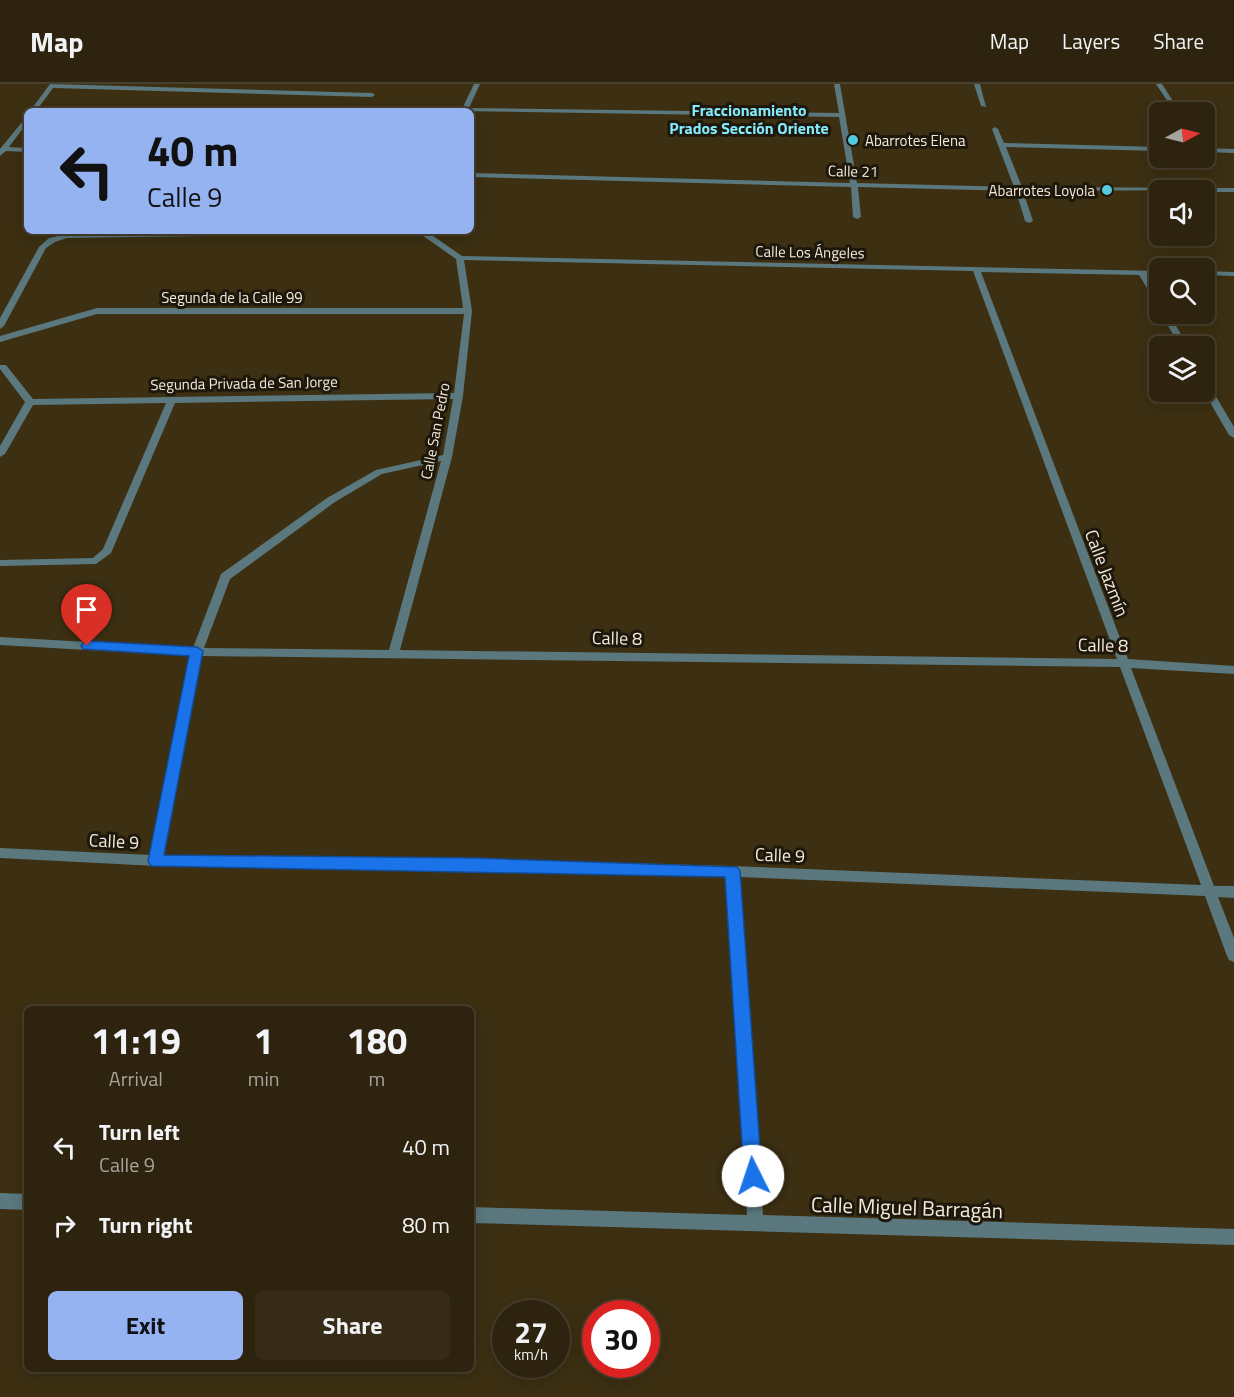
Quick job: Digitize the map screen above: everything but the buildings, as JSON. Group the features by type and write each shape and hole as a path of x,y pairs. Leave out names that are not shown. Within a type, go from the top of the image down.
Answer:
{"street":[{"path":"466,108 477,84"},
{"path":"837,84 854,184 857,217"},
{"path":"977,84 984,106"},
{"path":"1159,84 1171,102"},
{"path":"35,108 52,85 236,87 372,95"},
{"path":"474,110 842,115"},
{"path":"2,152 24,122"},
{"path":"995,129 1029,220"},
{"path":"1002,145 1149,149"},
{"path":"2,152 24,150"},
{"path":"1215,150 1234,151"},
{"name":"Calle 21","path":"474,175 1019,189 1234,190"},
{"path":"0,326 43,247 52,240 67,236 209,234"},
{"path":"425,234 460,258"},
{"name":"Calle Los Ángeles","path":"460,258 1149,273"},
{"name":"Calle San Pedro","path":"394,653 447,457 458,396 468,311 460,258"},
{"name":"Calle Jazmín","path":"975,269 1234,956"},
{"path":"1142,273 1149,285"},
{"path":"1215,273 1234,274"},
{"name":"Segunda de la Calle 99","path":"0,339 97,311 468,311"},
{"path":"0,454 30,402 3,367"},
{"name":"Segunda Privada de San Jorge","path":"30,402 458,396"},
{"path":"0,563 96,561 107,551 172,399"},
{"path":"1215,402 1234,435"},
{"path":"156,861 197,651 225,577 331,500 379,472 447,457"},
{"name":"Calle 8","path":"0,641 197,651 1124,663 1234,670"},
{"name":"Calle 9","path":"0,853 156,861 474,864 732,871 1234,892"},
{"path":"732,871 756,1223"},
{"path":"0,1201 24,1202"},
{"name":"Calle Miguel Barragán","path":"474,1215 1234,1237"}],"place":[{"name":"Abarrotes Elena","path":"853,140"},
{"name":"Abarrotes Loyola","path":"1107,190"}],"district":[{"name":"Fraccionamiento Prados Sección Oriente","path":"749,119"}],"route":[{"path":"87,646 197,651 156,861 474,864 732,871 753,1176"}]}
